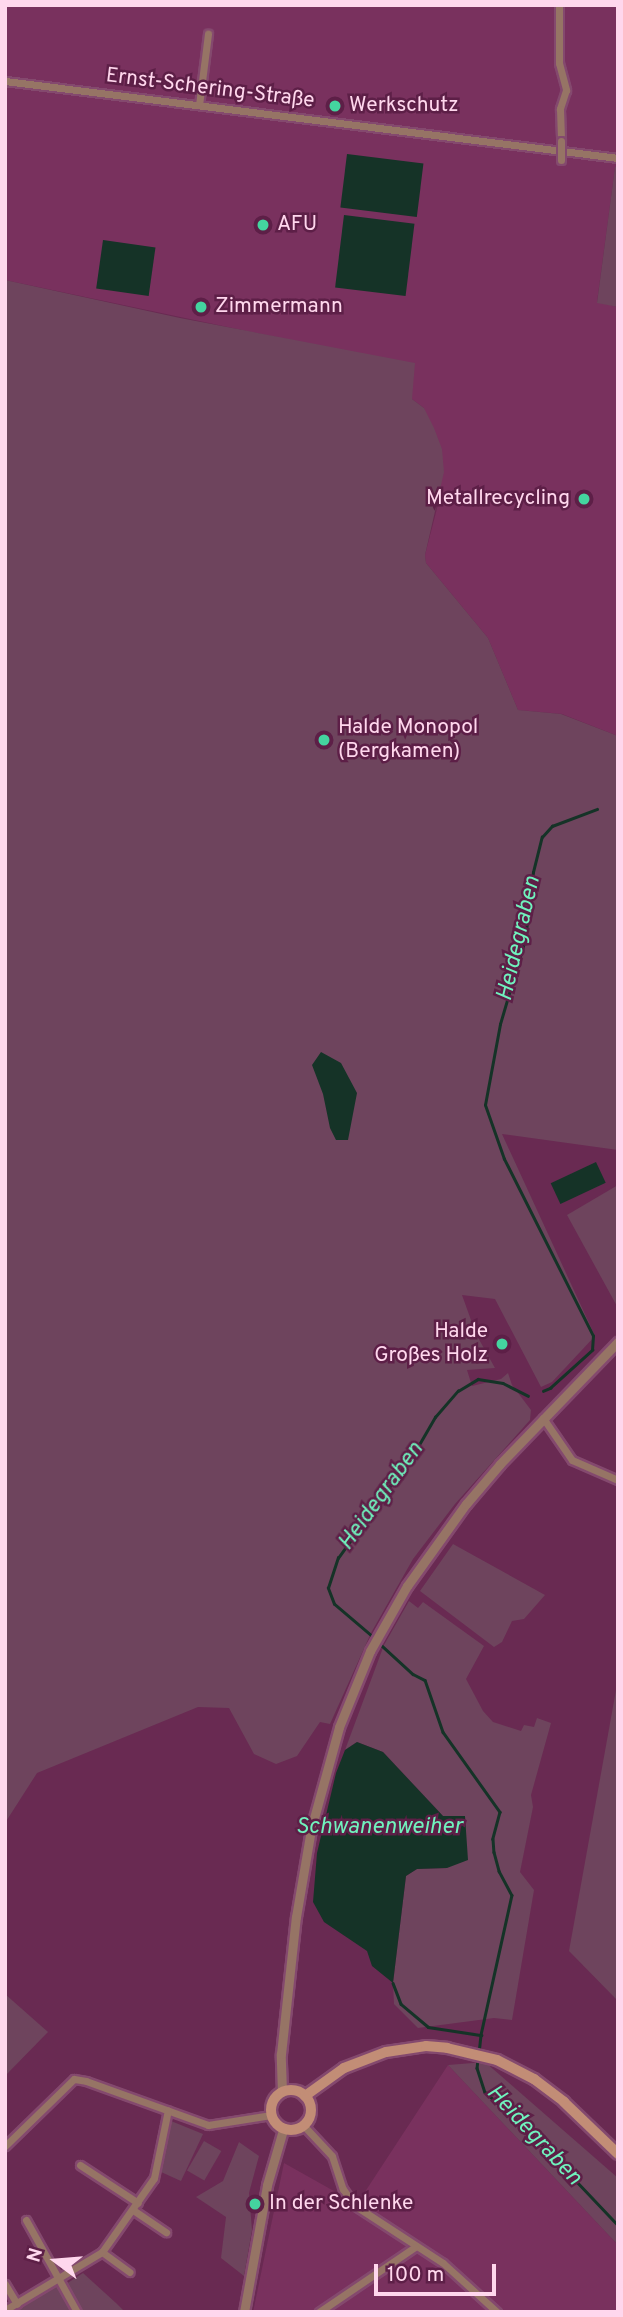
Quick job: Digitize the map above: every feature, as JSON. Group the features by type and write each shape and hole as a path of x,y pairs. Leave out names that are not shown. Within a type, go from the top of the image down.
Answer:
{"main road":[{"path":"305,2096 344,2068 386,2052 426,2046 468,2052 497,2060 534,2079 564,2102 618,2154"},
{"path":"294,2090 305,2096 311,2114 304,2126 294,2131 283,2130 271,2115 272,2101 282,2092 294,2090"}],"street":[{"path":"559,5 559,63 566,90 560,109 561,164"},
{"path":"199,105 208,33"},
{"name":"Ernst-Schering-Straße","path":"5,81 618,158"},
{"path":"282,2092 281,2054 296,1917 311,1829 339,1727 373,1645 436,1543 500,1464 618,1342"},
{"path":"543,1418 572,1460 618,1480"},
{"path":"5,2146 74,2080 86,2081 208,2125 271,2115"},
{"path":"5,2310 60,2280 102,2252 136,2206 157,2170 168,2110"},
{"path":"304,2126 332,2156 343,2189 354,2205 443,2263 497,2312"},
{"path":"244,2312 267,2185 283,2130"},
{"path":"80,2165 166,2232"},
{"path":"26,2220 77,2312"},
{"path":"319,2312 415,2247"},
{"path":"102,2252 130,2272"},
{"path":"5,2284 17,2304"}],"shaded area":[{"path":"5,5 618,5 618,167 615,168 597,302 618,307 618,736 562,714 518,710 488,638 426,563 425,555 441,493 424,408 412,399 285,339 5,280"},
{"path":"615,167 618,167 618,307 597,303"},
{"path":"5,280 180,318 415,363 412,399 424,408 434,428 442,449 444,472 425,555 426,563 488,638 518,710 561,714 618,736 618,1150 502,1134 595,1336 552,1382 541,1387 495,1299 462,1295 476,1334 495,1368 467,1370 472,1386 501,1379 508,1373 512,1385 531,1410 530,1420 455,1504 413,1559 371,1633 330,1724 320,1722 297,1756 276,1764 254,1754 229,1708 198,1707 37,1773 5,1823"},
{"path":"618,1185 618,1308 567,1215"},
{"path":"453,1544 545,1595 524,1619 512,1621 502,1642 494,1647 420,1591"},
{"path":"409,1601 418,1608 423,1602 484,1646 466,1679 483,1711 493,1722 521,1731 524,1725 534,1727 537,1718 551,1723 531,1795 533,1807 520,1872 534,1890 512,2020 494,2018 418,2028 394,2004 393,1983 406,1876 417,1869 447,1868 464,1816 443,1816 383,1752 357,1742 345,1750 384,1645"},
{"path":"618,1679 618,2001 569,1951"},
{"path":"5,1994 48,2032 5,2076"},
{"path":"485,2062 618,2178 618,2245 448,2065"},
{"path":"448,2065 618,2245 618,2312 253,2312 284,2163 357,2204"},
{"path":"171,2121 203,2134 181,2181 161,2172"},
{"path":"204,2141 221,2151 204,2180 187,2170"},
{"path":"239,2142 259,2156 249,2193 252,2230 244,2276 221,2258 226,2217 196,2197 223,2181"},
{"path":"83,2273 125,2312 81,2312 66,2284"},
{"path":"57,2286 71,2312 14,2312"}],"water":[{"path":"347,154 423,163 417,217 340,208"},
{"path":"344,215 414,224 406,296 335,287"},
{"path":"103,240 155,247 149,296 96,289"},
{"path":"321,1052 341,1063 357,1093 348,1140 336,1140 330,1128 323,1094 312,1065"},
{"path":"596,1162 606,1183 560,1204 551,1183"},
{"name":"Schwanenweiher","path":"357,1742 383,1752 443,1816 465,1816 468,1860 447,1868 417,1869 406,1876 393,1983 372,1966 367,1951 324,1922 313,1902 317,1853 336,1773 345,1750"}],"waterway":[{"name":"Heidegraben","path":"543,1391 550,1388 592,1350 593,1336 504,1159 485,1105 500,1024 525,939 533,872 542,837 552,826 597,809"},
{"name":"Heidegraben","path":"374,1638 334,1604 328,1588 338,1558 416,1450 435,1417 458,1391 478,1379 503,1383 528,1396"},
{"name":"Heidegraben","path":"379,1643 413,1674 425,1680 443,1732 500,1812 493,1839 494,1852 499,1871 512,1895 481,2035"},
{"name":"Heidegraben","path":"393,1983 401,2004 428,2027 481,2035 479,2053"},
{"name":"Heidegraben","path":"478,2059 477,2068 485,2092 529,2131 618,2225"}],"place":[{"name":"Werkschutz","path":"335,106"},
{"name":"AFU","path":"263,225"},
{"name":"Zimmermann","path":"201,307"},
{"name":"Metallrecycling","path":"584,499"},
{"name":"Halde Monopol (Bergkamen)","path":"324,740"},
{"name":"Halde Großes Holz","path":"502,1344"},
{"name":"In der Schlenke","path":"255,2204"}]}
